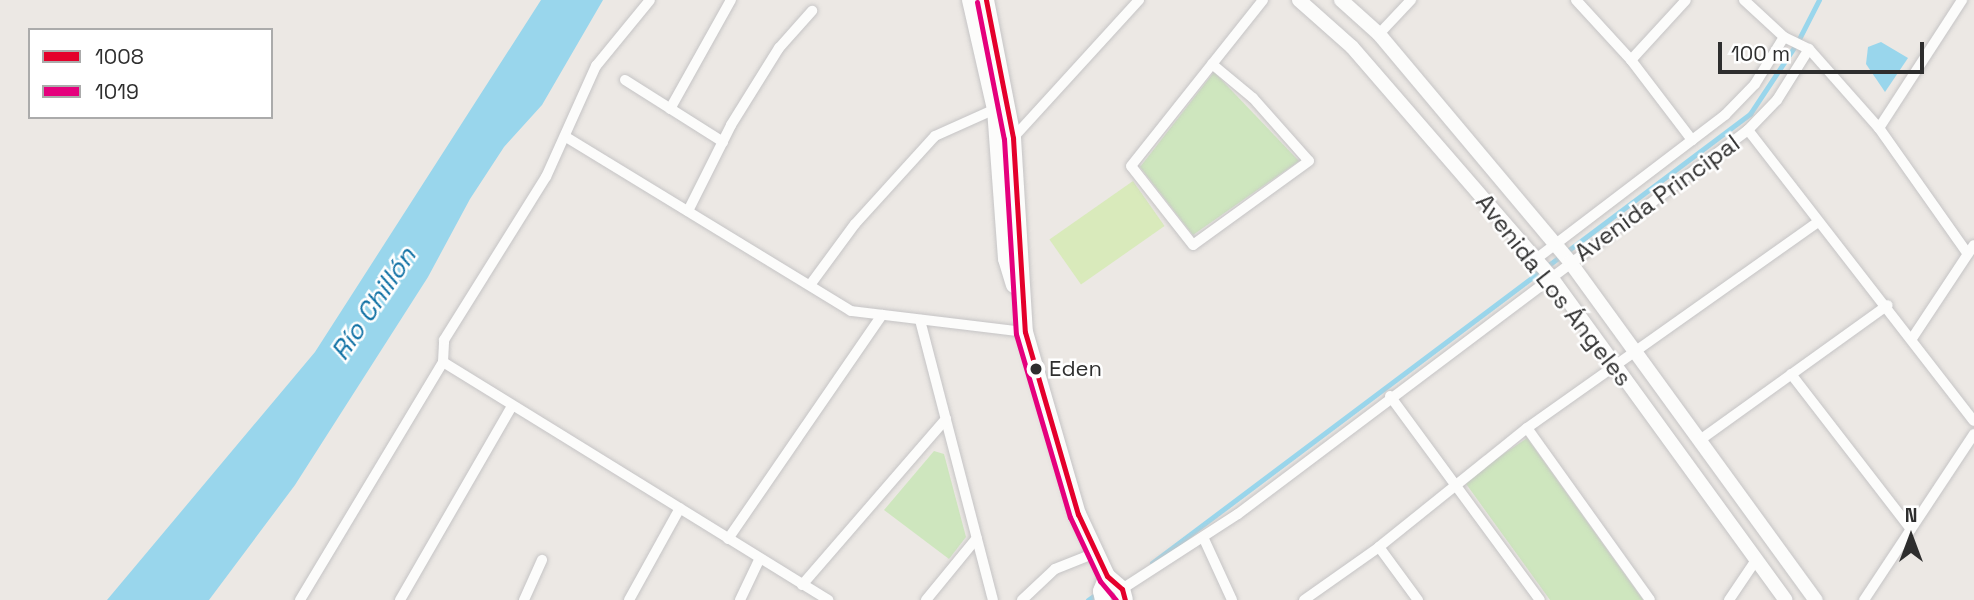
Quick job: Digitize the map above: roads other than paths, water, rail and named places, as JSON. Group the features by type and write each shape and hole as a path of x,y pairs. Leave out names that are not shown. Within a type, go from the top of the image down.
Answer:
{"main road":[{"path":"970,0 995,109 1006,259 1022,311"},
{"path":"986,0 1013,138 1025,332 1078,514 1107,576 1124,595"},
{"path":"1103,600 1101,591 1107,576"}],"street":[{"path":"300,600 443,362 444,340 566,137 596,66 650,0"},
{"path":"670,109 731,0"},
{"path":"1013,138 1139,0"},
{"path":"1212,64 1253,98 1309,161 1193,245 1131,166 1212,64 1263,0"},
{"name":"Avenida Los Ángeles","path":"1299,0 1353,47 1551,276 1786,600"},
{"name":"Avenida Los Ángeles","path":"1341,0 1380,34 1570,262 1816,600"},
{"path":"1380,34 1411,0"},
{"path":"1576,0 1631,60 1692,140"},
{"path":"1631,60 1686,0"},
{"path":"1744,0 1784,37 1809,49 1879,128 1971,250 1913,337"},
{"path":"1879,128 1962,0"},
{"path":"688,211 723,142 779,48 812,11"},
{"name":"Avenida Principal","path":"1536,259 1692,140 1755,84 1784,37"},
{"name":"Avenida Principal","path":"1124,595 1204,539 1390,396 1748,130 1777,100 1809,49"},
{"path":"625,80 723,142"},
{"path":"810,285 855,225 935,136 995,109"},
{"path":"1748,130 1817,223 1913,337 1974,421"},
{"path":"566,137 851,311 1025,332"},
{"path":"1304,600 1379,547 1527,428 1817,223"},
{"path":"1700,440 1888,305"},
{"path":"728,539 882,315"},
{"path":"919,320 993,600"},
{"path":"443,362 680,508 759,560 829,600"},
{"path":"1791,374 1911,529"},
{"path":"1390,396 1539,600"},
{"path":"400,600 512,405"},
{"path":"802,585 946,419"},
{"path":"1527,428 1650,600"},
{"path":"1864,600 1974,434"},
{"path":"629,600 680,508"},
{"path":"926,600 977,538"},
{"path":"1204,539 1232,600"},
{"path":"1379,547 1418,600"},
{"path":"1022,600 1055,569 1095,553"},
{"path":"524,600 542,560"},
{"path":"740,600 759,560"},
{"path":"1729,600 1756,560"}],"water":[{"name":"Río Chillón","path":"541,0 603,0 542,105 504,147 470,199 428,277 295,485 209,600 107,600 315,352"},
{"path":"1881,42 1908,58 1885,92 1866,64 1868,47"}],"waterway":[{"path":"1152,563 1750,114 1797,43 1819,0"},
{"path":"1088,600 1099,592"}],"place":[{"name":"Eden","path":"1036,369"}]}
